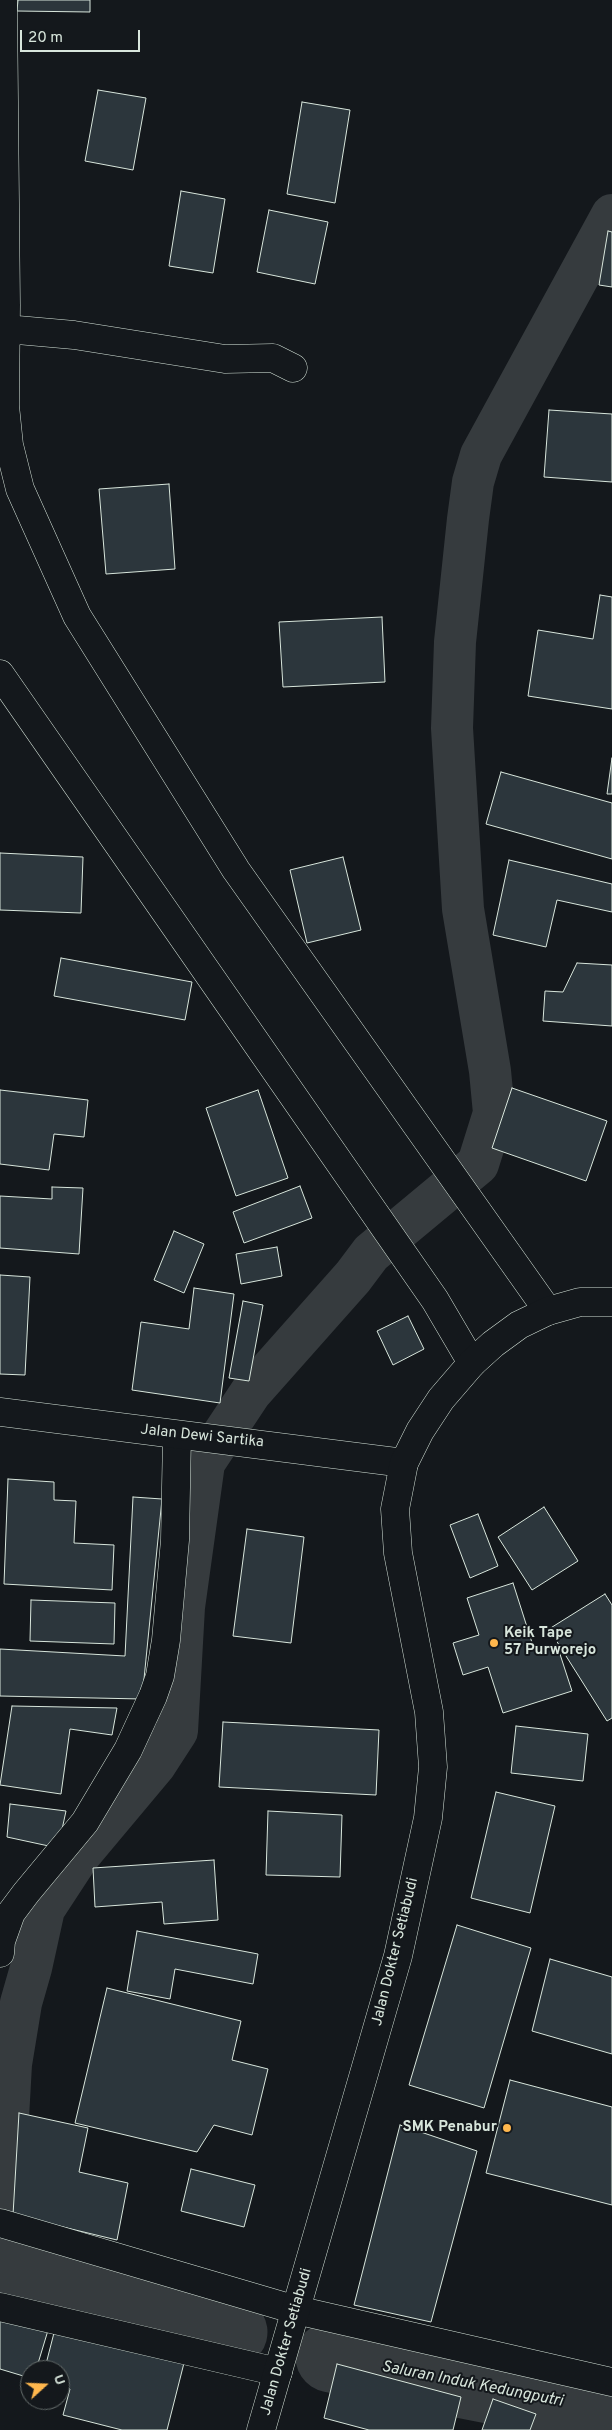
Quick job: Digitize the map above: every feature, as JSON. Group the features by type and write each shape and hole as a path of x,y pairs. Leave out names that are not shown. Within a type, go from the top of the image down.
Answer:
{"street":[{"path":"3,0 5,406 9,445 20,489 77,616 236,870 548,1311"},
{"path":"6,329 74,335 225,359 273,358 293,368"},
{"path":"0,674 435,1300 472,1363"},
{"name":"Jalan Dokter Setiabudi","path":"261,2430 398,1956 428,1818 433,1767 430,1712 398,1552 396,1527 395,1509 404,1463 420,1431 436,1407 472,1363 519,1325 548,1311 610,1295"},
{"name":"Jalan Dewi Sartika","path":"0,1412 184,1436 260,1443 404,1463"},
{"path":"0,1953 11,1913 85,1822 128,1750 153,1696 160,1676 166,1640 184,1436"},
{"path":"8,2225 296,2310 612,2382"},
{"path":"0,2307 278,2372"}],"building":[{"path":"18,0 90,0 90,12 17,11"},
{"path":"98,90 146,98 133,170 85,161"},
{"path":"302,102 350,110 335,203 287,194"},
{"path":"181,191 225,199 213,273 169,266"},
{"path":"269,210 328,222 315,284 257,272"},
{"path":"608,231 612,232 612,287 599,285"},
{"path":"549,410 612,414 612,482 544,477"},
{"path":"169,484 175,569 106,574 99,489"},
{"path":"600,595 612,597 612,709 528,696 538,630 593,639"},
{"path":"382,617 385,682 283,687 279,622"},
{"path":"612,758 612,794 607,794"},
{"path":"501,772 612,803 612,859 486,824"},
{"path":"0,853 83,857 81,913 0,910"},
{"path":"343,857 361,930 307,943 290,870"},
{"path":"509,860 612,884 612,912 557,900 546,947 493,935"},
{"path":"61,958 192,982 185,1020 54,996"},
{"path":"577,963 612,965 612,1026 543,1021 545,991 563,992"},
{"path":"512,1088 607,1121 586,1181 492,1148"},
{"path":"0,1090 88,1100 84,1137 54,1134 49,1170 0,1164"},
{"path":"258,1090 288,1178 236,1196 206,1108"},
{"path":"300,1186 312,1218 244,1243 233,1212"},
{"path":"52,1187 83,1188 79,1254 0,1248 0,1196 52,1199"},
{"path":"174,1231 204,1244 184,1293 154,1280"},
{"path":"277,1247 282,1276 241,1284 236,1254"},
{"path":"0,1275 30,1277 25,1375 0,1374"},
{"path":"194,1288 234,1294 220,1403 132,1390 141,1322 189,1329"},
{"path":"243,1301 263,1305 249,1381 229,1378"},
{"path":"408,1316 424,1349 393,1365 377,1331"},
{"path":"8,1479 54,1482 54,1500 76,1501 74,1543 114,1545 112,1590 4,1584"},
{"path":"133,1497 162,1499 142,1699 0,1696 0,1649 125,1656"},
{"path":"544,1507 578,1561 532,1590 498,1537"},
{"path":"478,1514 498,1566 470,1578 450,1525"},
{"path":"247,1529 304,1537 291,1643 233,1636"},
{"path":"513,1583 535,1652 557,1645 572,1691 503,1713 488,1667 463,1675 453,1643 479,1635 467,1598"},
{"path":"605,1594 612,1605 612,1718 607,1721 549,1629"},
{"path":"31,1600 115,1603 114,1644 30,1641"},
{"path":"12,1706 117,1708 112,1735 70,1729 61,1794 0,1785"},
{"path":"223,1722 379,1730 376,1795 219,1787"},
{"path":"516,1726 588,1734 583,1781 511,1773"},
{"path":"496,1792 555,1806 530,1913 471,1898"},
{"path":"10,1804 66,1811 58,1848 7,1837"},
{"path":"268,1811 342,1815 340,1877 266,1875"},
{"path":"214,1860 218,1920 164,1924 162,1902 95,1907 93,1868"},
{"path":"457,1925 531,1948 484,2108 409,2085"},
{"path":"137,1931 258,1954 253,1984 175,1969 170,1999 127,1991"},
{"path":"550,1959 612,1977 612,2054 532,2031"},
{"path":"107,1988 241,2021 232,2060 268,2069 252,2135 214,2125 197,2152 75,2123"},
{"path":"510,2080 612,2107 612,2205 486,2173"},
{"path":"19,2113 88,2128 79,2172 128,2183 117,2240 13,2215"},
{"path":"400,2125 477,2151 431,2322 354,2305"},
{"path":"191,2169 255,2185 244,2227 181,2211"},
{"path":"0,2313 49,2327 39,2360 20,2360 20,2375 0,2369"},
{"path":"55,2329 184,2363 167,2430 122,2430 63,2415 64,2410 70,2410 70,2360 47,2360"},
{"path":"337,2364 461,2397 453,2430 369,2430 324,2418"},
{"path":"493,2399 536,2414 530,2430 482,2430"}],"waterway":[{"path":"0,2261 11,2064 21,2003 44,1909 78,1857 155,1765 177,1731 184,1607 204,1463 251,1392 353,1277 371,1253 478,1164 494,1113 490,1071 463,909 452,728 455,642 468,519 473,482 481,455 612,215"},
{"name":"Saluran Induk Kedungputri","path":"0,2262 174,2317 232,2332"},
{"name":"Saluran Induk Kedungputri","path":"331,2357 612,2412"}],"place":[{"name":"Keik Tape 57 Purworejo","path":"494,1643"},
{"name":"SMK Penabur","path":"507,2128"}]}
